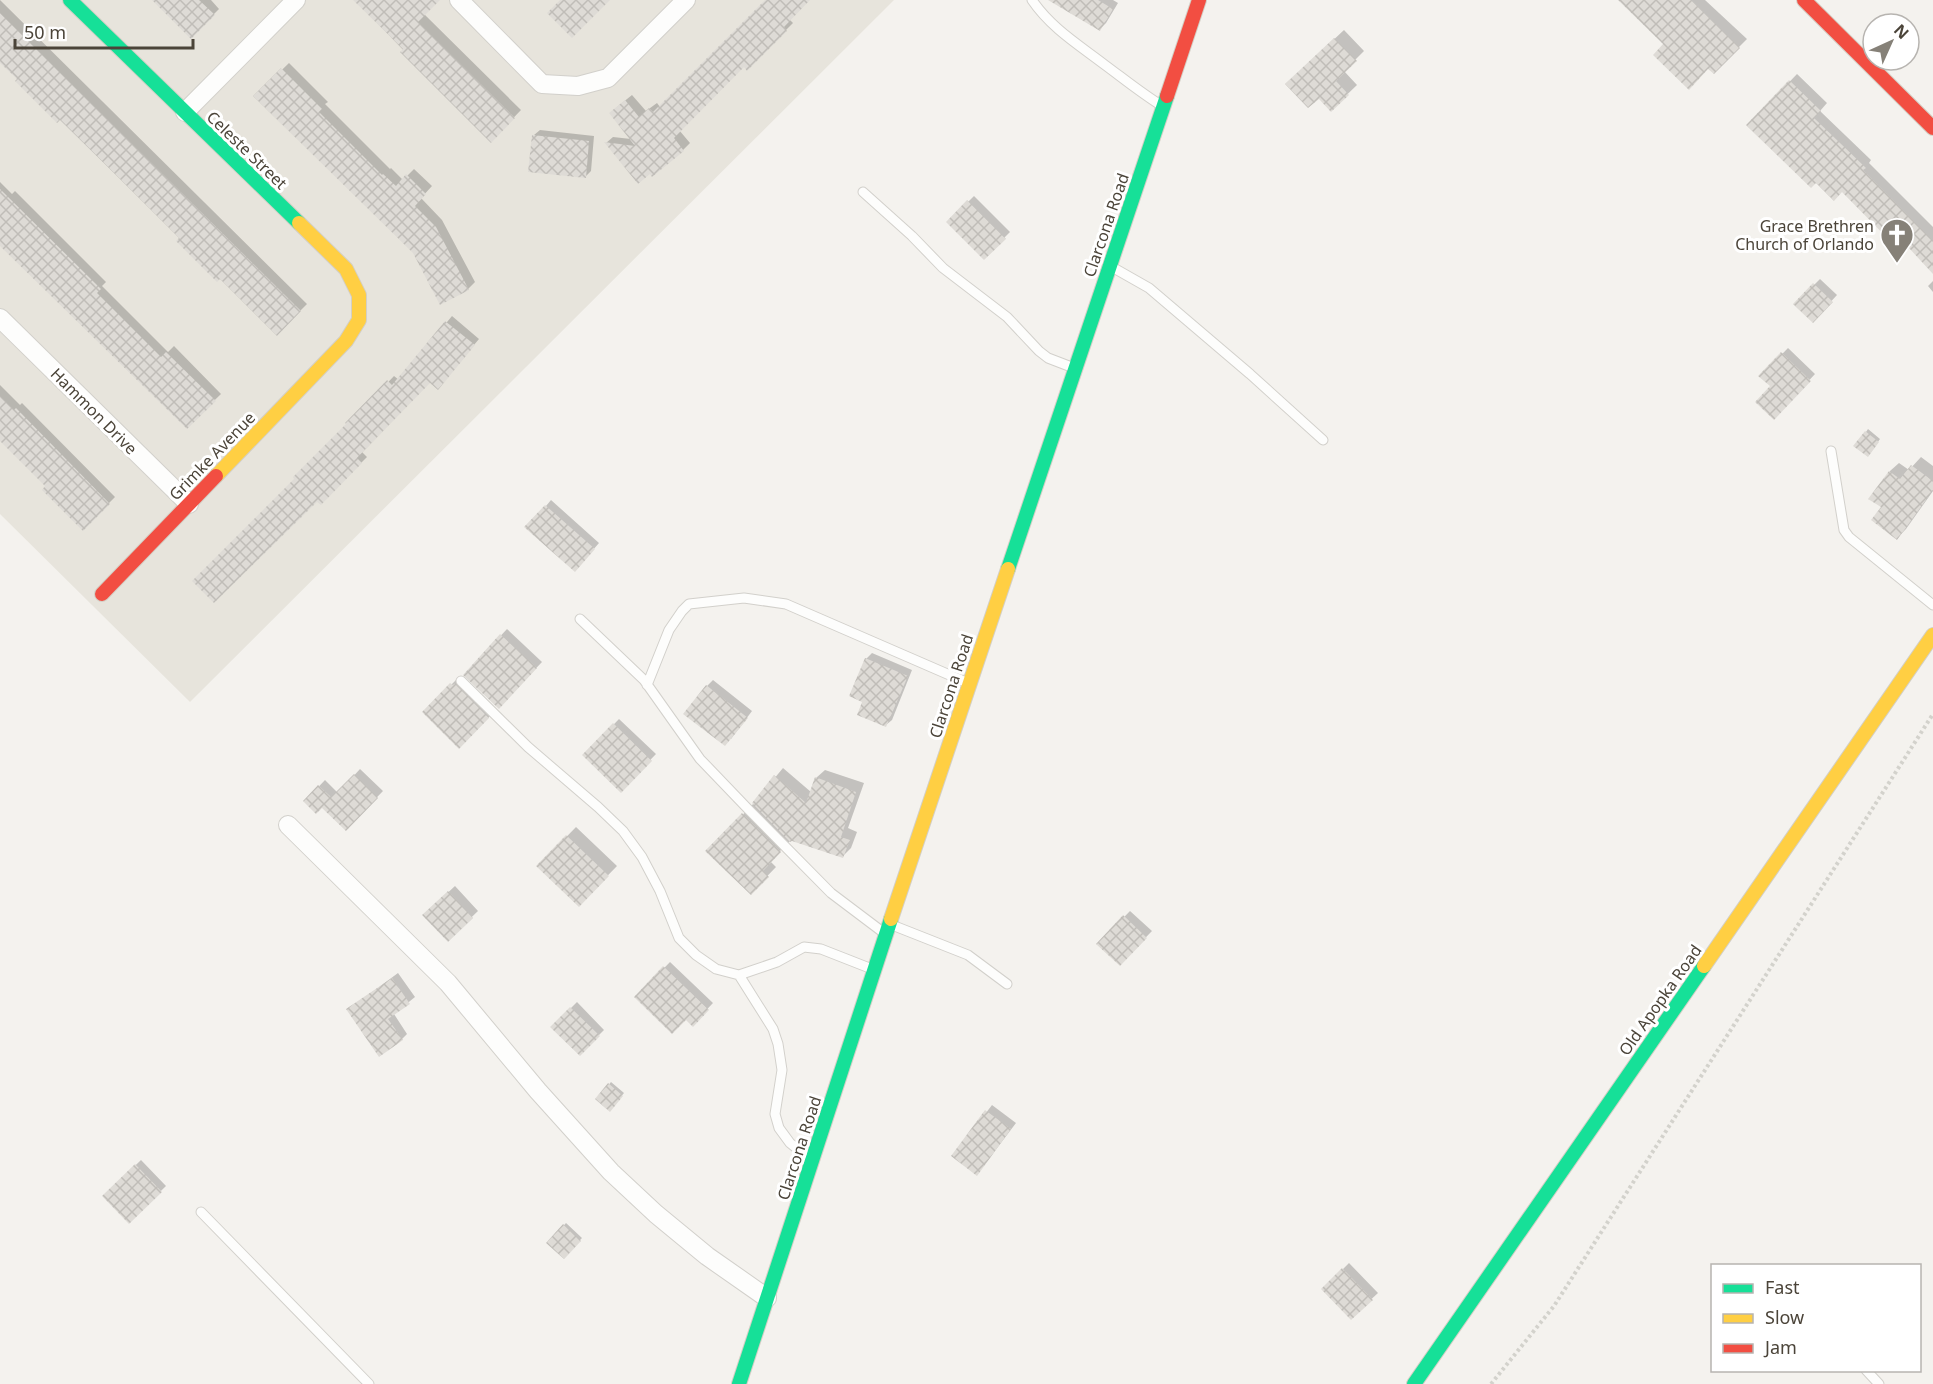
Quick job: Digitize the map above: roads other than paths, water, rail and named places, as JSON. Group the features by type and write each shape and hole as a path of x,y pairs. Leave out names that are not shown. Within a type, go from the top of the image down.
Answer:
{"street":[{"name":"Celeste Street","path":"70,0 346,269 359,295 359,320 346,341"},
{"path":"185,112 296,0"},
{"path":"459,0 542,84 578,86 608,78 686,0"},
{"name":"Clarcona Road","path":"739,1384 887,929 1199,0"},
{"path":"1804,0 1933,128"},
{"name":"Hammon Drive","path":"0,318 189,504"},
{"name":"Grimke Avenue","path":"102,594 346,341"},
{"name":"Old Apopka Road","path":"1414,1384 1933,635"},
{"path":"288,825 448,983 538,1091 611,1173 707,1256 767,1298"}],"lane":[{"path":"1032,0 1042,13 1080,48 1136,90 1163,106"},
{"path":"863,192 912,236 943,268 1007,317 1039,351 1048,358 1075,368"},
{"path":"1110,266 1149,288 1323,440"},
{"path":"1831,451 1844,531 1933,605"},
{"path":"647,685 669,630 689,604 744,598 786,604 970,683"},
{"path":"580,619 647,685 700,759 831,893 887,929 968,955 1007,984"},
{"path":"461,681 528,747 623,831 642,857 679,938 696,955 716,969 739,975 777,962 804,947 821,949 874,969"},
{"path":"739,975 773,1029 778,1044 782,1070 776,1114 779,1128 790,1143 812,1160"},
{"path":"201,1212 369,1384"},
{"path":"1867,1372 1879,1384"}],"place":[{"name":"Grace Brethren Church of Orlando","path":"1897,264"}]}
